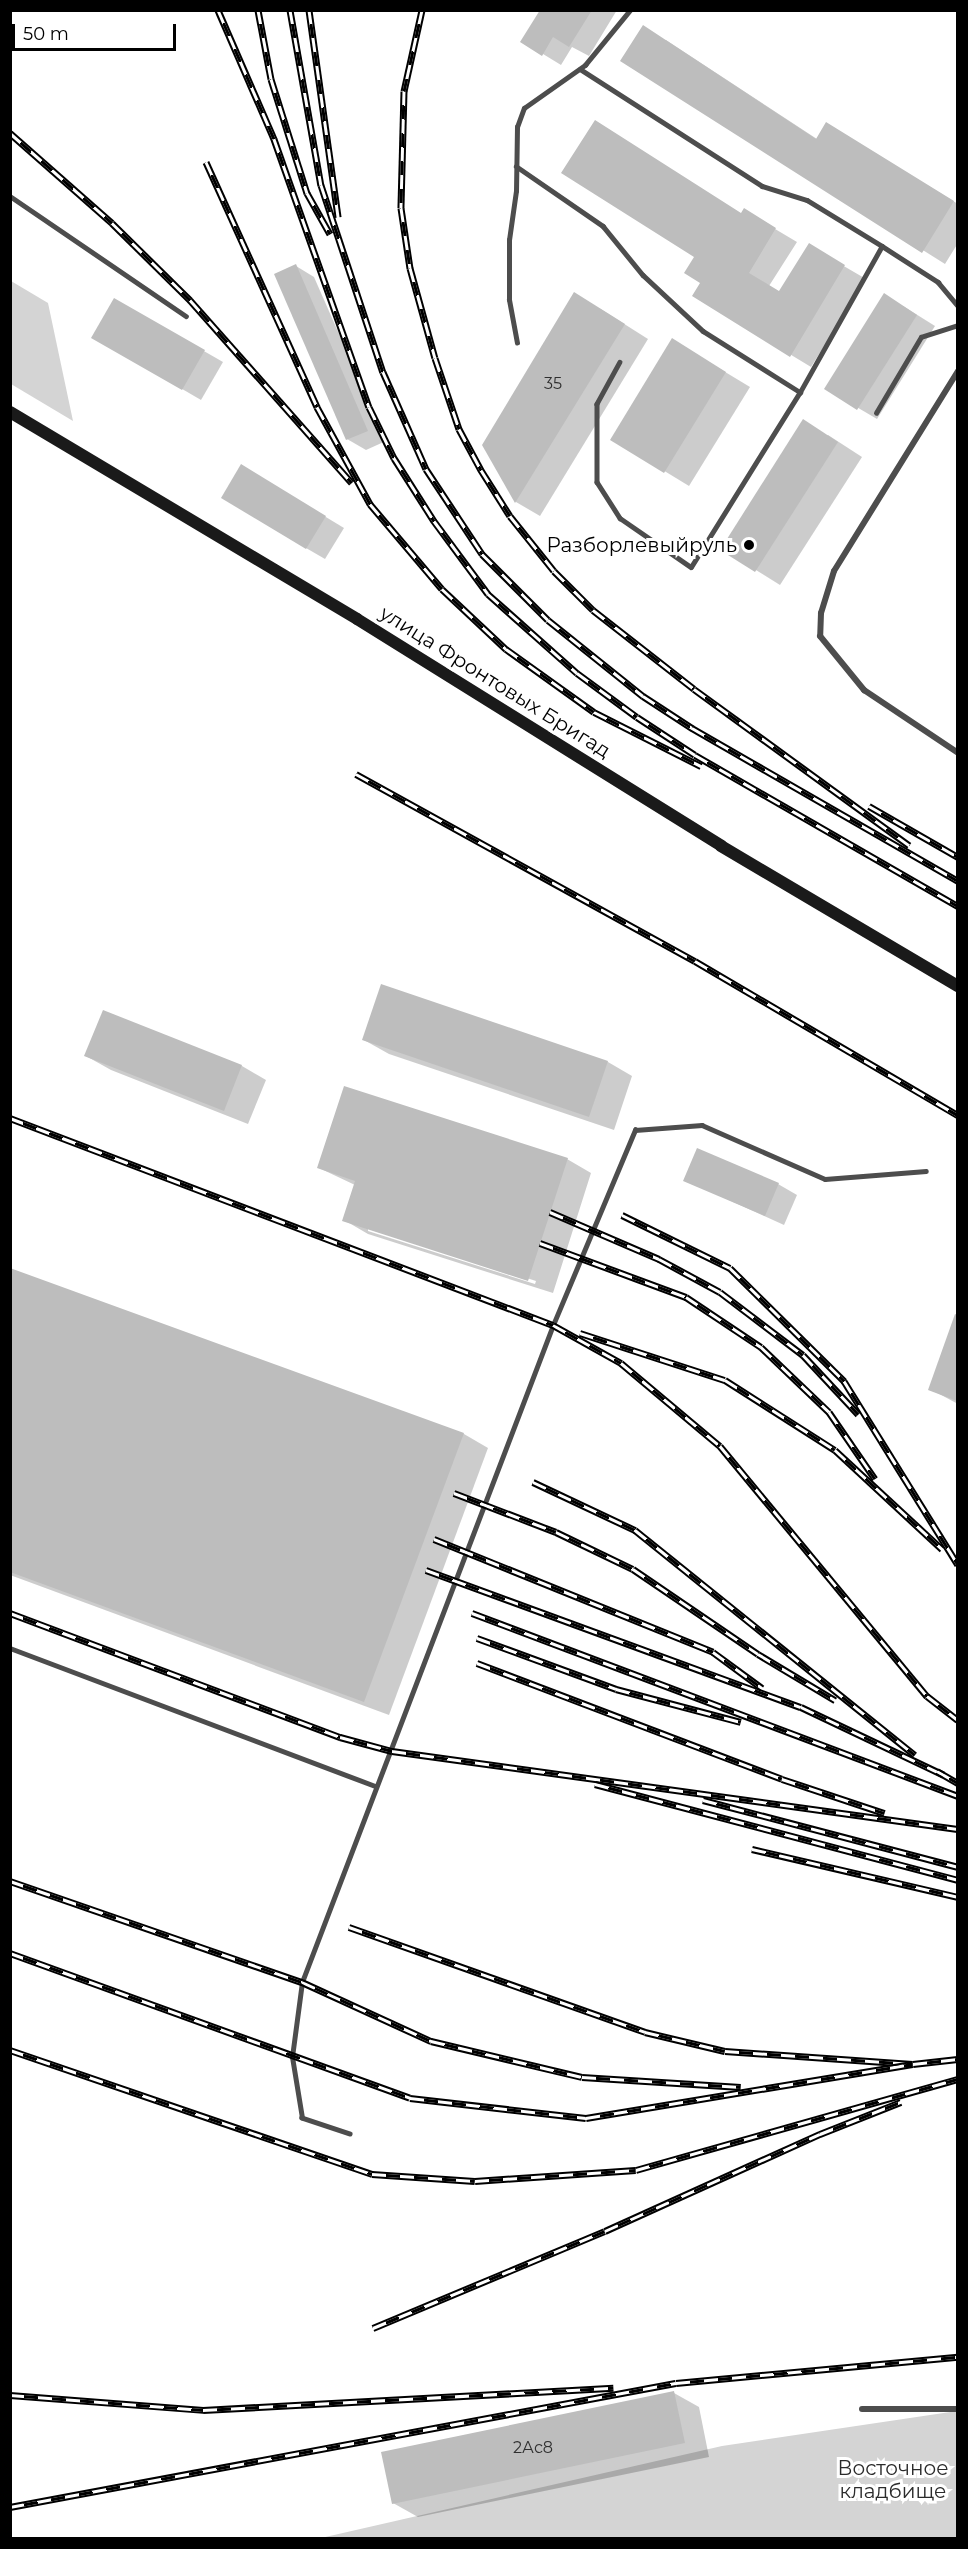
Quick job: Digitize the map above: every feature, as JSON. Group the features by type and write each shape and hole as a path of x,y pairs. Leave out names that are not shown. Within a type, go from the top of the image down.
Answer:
{"main road":[{"name":"улица Фронтовых Бригад","path":"10,412 957,986"}],"street":[{"path":"957,371 834,571 821,613 820,636 864,690 957,753"},
{"path":"862,2409 957,2409"}],"lane":[{"path":"517,343 509,300 509,240 517,127 524,108 580,69 630,10"},
{"path":"580,69 762,186 807,200 882,246 938,282 957,306"},
{"path":"516,166 603,226 659,291 703,332 800,392"},
{"path":"10,196 186,316"},
{"path":"620,362 597,404 597,482 620,518 691,567 800,392 882,246"},
{"path":"876,412 921,337 957,326"},
{"path":"350,2134 302,2118 292,2057 302,1982 553,1324 635,1130 702,1125 825,1179 926,1171"},
{"path":"10,1648 375,1786"}],"green space":[{"path":"11,281 48,303 73,421 11,384"},
{"name":"Восточное кладбище","path":"957,2411 957,2538 321,2538 722,2446"}],"building":[{"path":"540,10 592,10 569,47 553,37 542,56 520,42"},
{"path":"643,25 816,139 826,122 954,201 922,253 620,61"},
{"path":"595,120 741,213 744,208 776,228 749,273 779,291 809,243 845,265 790,357 692,296 700,283 684,273 694,257 561,173"},
{"path":"296,264 368,431 346,440 274,274"},
{"path":"574,292 625,324 515,503 482,445"},
{"path":"884,293 917,315 857,410 824,389"},
{"path":"114,298 205,350 182,390 91,338"},
{"path":"672,338 726,372 664,473 610,440"},
{"path":"803,419 838,442 755,572 720,550"},
{"path":"241,464 326,516 306,549 221,498"},
{"path":"381,984 608,1061 589,1117 362,1040"},
{"path":"103,1010 242,1065 224,1111 84,1056"},
{"path":"344,1086 568,1158 528,1281 342,1221 355,1181 317,1168"},
{"path":"697,1148 779,1183 765,1216 683,1181"},
{"path":"10,1268 464,1433 364,1702 10,1572"},
{"path":"955,1314 957,1315 957,1401 928,1390"},
{"path":"674,2391 685,2443 392,2504 381,2452"}],"railway":[{"path":"218,10 274,139 369,407 394,458 434,521 488,594 577,673 637,717 695,755 958,906"},
{"path":"258,10 271,79 307,193 330,234"},
{"path":"290,10 321,185 383,372 426,469 482,554 548,620 643,696 692,728 958,881"},
{"path":"309,10 338,217"},
{"path":"422,10 404,91 401,208 410,268 435,358 459,429 481,470 510,516 554,571 593,610 694,689 909,845"},
{"path":"10,133 112,223 190,300 352,483"},
{"path":"206,162 317,407 370,504 442,589 506,649 594,712 701,766"},
{"path":"356,774 695,961 958,1115"},
{"path":"869,806 958,857"},
{"path":"10,1118 553,1325 621,1363 720,1446 927,1696 958,1720"},
{"path":"550,1212 659,1259 720,1292 803,1355 858,1414"},
{"path":"622,1215 730,1268 844,1381 958,1565"},
{"path":"540,1243 686,1297 761,1347 829,1412 875,1479"},
{"path":"580,1333 725,1380 835,1450 942,1549"},
{"path":"533,1482 635,1530 915,1755"},
{"path":"454,1493 556,1532 633,1569 758,1654 835,1700"},
{"path":"434,1539 713,1652 762,1688"},
{"path":"426,1570 801,1707 944,1775"},
{"path":"10,1613 340,1737 392,1751 958,1829"},
{"path":"472,1613 958,1796"},
{"path":"477,1638 616,1689 741,1722"},
{"path":"477,1663 782,1779 884,1813"},
{"path":"937,1771 958,1783"},
{"path":"595,1784 958,1880"},
{"path":"703,1800 958,1867"},
{"path":"752,1849 958,1897"},
{"path":"10,1881 302,1982 431,2041 582,2077 741,2087"},
{"path":"349,1927 645,2032 725,2051 913,2064 958,2059"},
{"path":"10,1953 410,2098 586,2118 913,2064"},
{"path":"10,2050 372,2174 475,2181 636,2170 958,2079"},
{"path":"373,2328 605,2231 820,2134 901,2102"},
{"path":"10,2507 676,2383 958,2357"},
{"path":"10,2395 203,2410 613,2388"}],"place":[{"name":"Разборлевыйруль","path":"749,545"}]}
